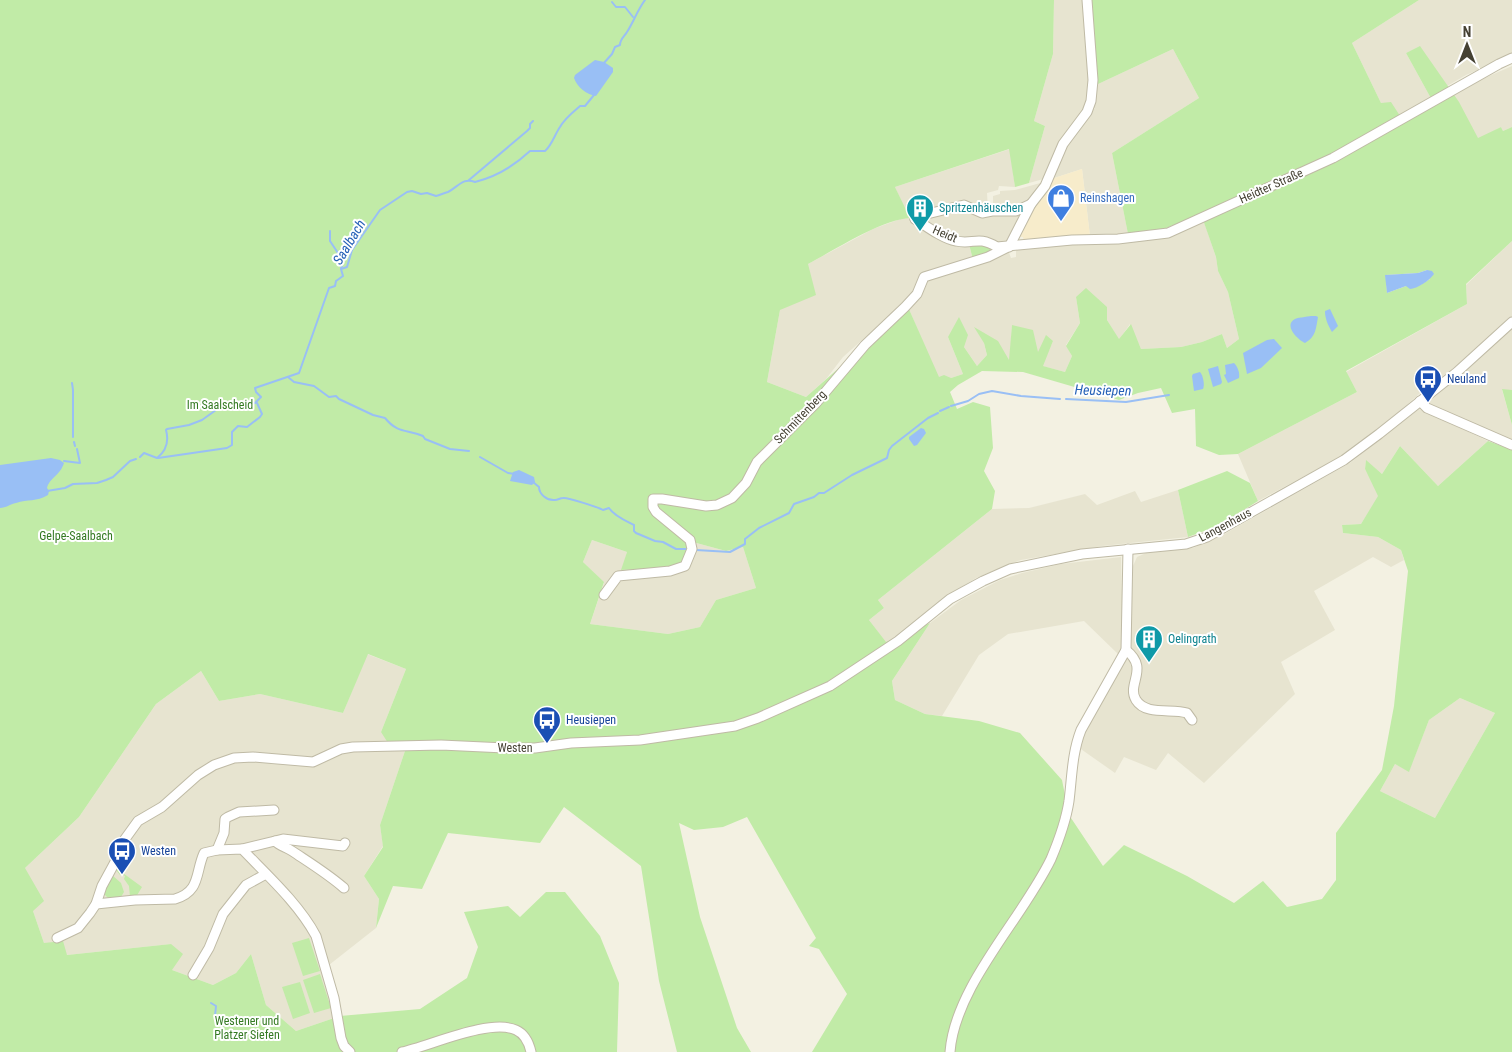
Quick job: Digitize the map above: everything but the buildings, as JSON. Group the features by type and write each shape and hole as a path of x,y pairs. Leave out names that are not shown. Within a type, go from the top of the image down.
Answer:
{"street":[{"path":"1009,247 1032,204 1045,186 1064,144 1087,112 1091,101 1093,80 1087,0"},
{"name":"Heidter Straße","path":"1009,247 1072,240 1118,239 1168,233 1332,158 1490,68 1512,58"},
{"name":"Heidt","path":"1009,247 998,247 988,242 977,240 954,241 915,219 923,215 964,205 982,213 1016,211 1032,204"},
{"name":"Schmittenberg","path":"604,595 618,576 682,568 689,557 692,549 690,540 656,512 653,507 653,499 706,506 717,505 732,498 746,483 756,462 816,403 866,345 911,301 917,294 924,277 988,257 1009,247"},
{"name":"Langenhaus","path":"876,656 959,594 1010,569 1068,556 1186,544 1207,537 1344,460 1471,360 1512,322"},
{"path":"1420,401 1427,408 1512,445"},
{"path":"950,1052 951,1040 967,995 1015,920 1050,860 1065,822 1075,744 1126,650 1128,549"},
{"path":"1126,650 1136,661 1134,694 1138,702 1151,709 1187,713 1192,720"},
{"name":"Westen","path":"57,938 78,928 96,904 102,886 125,839 138,821 162,807 198,775 223,761 243,757 313,762 341,749 353,747 441,745 524,749 649,739 719,729 744,723 830,686 876,656"},
{"path":"217,850 228,817 239,812 274,810"},
{"path":"96,904 181,898 197,880 204,853 217,850 242,849 283,840 343,846 345,843"},
{"path":"275,841 328,874 344,888"},
{"path":"242,849 303,916 316,936 337,1011 341,1038 344,1046 350,1052"},
{"path":"193,975 209,948 223,914 246,885 266,874"},
{"path":"402,1052 425,1047 463,1033 499,1028 518,1031 526,1039 531,1052"}],"shaded area":[{"path":"1054,0 1084,0 1091,79 1087,105 1047,178 1029,183 1045,126 1034,121 1053,54"},
{"path":"1419,0 1512,0 1512,55 1466,75 1447,86 1420,47 1406,53 1433,102 1402,119 1381,103 1352,43"},
{"path":"1173,49 1199,98 1112,153 1128,234 1090,236 1082,169 1051,179 1062,152 1095,108 1092,108 1096,85"},
{"path":"1512,66 1512,127 1503,131 1501,127 1478,139 1453,95 1479,79"},
{"path":"1010,149 1015,187 999,186 998,190 987,193 988,209 968,204 924,213 910,218 913,222 969,244 973,260 924,273 915,293 843,357 826,379 806,397 767,382 780,310 808,264 873,229 903,218 909,218 895,187"},
{"path":"1082,169 1090,236 1024,243 1023,237 1015,236 1051,179"},
{"path":"1044,182 1026,206 993,209 993,196 1000,194 1000,191 1015,190"},
{"path":"963,206 981,215 1025,210 1008,242 1004,244 959,240 924,222 922,218"},
{"path":"1203,219 1216,257 1218,271 1228,292 1239,339 1227,348 1222,334 1202,342 1181,347 1141,349 1130,324 1119,340 1107,320 1076,297 1080,323 1066,345 1072,356 1065,372 1042,366 1053,341 1038,353 1012,325 1010,361 984,343 987,355 977,366 964,347 948,337 963,374 951,378 938,378 908,307 926,279 1008,250 1011,258 1016,257 1016,248 1150,240"},
{"path":"1512,241 1512,317 1473,353 1419,394 1389,421 1340,457 1258,501 1238,454 1357,392 1346,372 1467,304 1466,285"},
{"path":"1512,327 1512,390 1502,390 1512,425 1512,441 1430,406 1429,401 1510,331"},
{"path":"1419,409 1488,441 1438,486 1400,446 1382,474 1366,461 1365,469 1379,496 1361,524 1342,525 1343,533 1378,537 1401,550 1404,560 1391,567 1373,557 1314,591 1335,630 1281,662 1295,694 1204,783 1168,753 1156,770 1124,757 1115,773 1078,747 1082,735 1117,670 1129,657 1132,650 1130,628 1133,566 1137,557 1146,553 1193,548 1221,536 1350,463"},
{"path":"1178,490 1188,537 1102,546 1021,560 976,578 936,605 903,635 886,643 869,620 884,608 878,600 992,509 1029,508 1085,494 1097,505 1135,491 1141,502"},
{"path":"592,540 627,552 622,570 689,541 726,551 743,547 756,588 716,600 700,627 668,634 590,624 604,583 583,562"},
{"path":"1121,557 1123,595 1122,650 1119,655 1084,621 1008,634 979,655 942,716 925,714 895,700 892,681 930,623 961,600 1000,580 1022,573 1061,564"},
{"path":"367,654 406,669 381,732 408,742 380,825 383,846 364,876 379,899 376,928 329,965 340,1016 296,1031 266,1005 251,954 236,973 213,985 172,970 171,944 67,955 44,943 33,911 25,868 79,817 156,704 201,671 219,701 260,694 343,713"},
{"path":"1460,698 1495,713 1435,818 1380,791 1395,764 1409,771 1429,720"}],"green space":[{"path":"0,0 1054,0 1053,54 1034,121 1045,126 1029,183 1015,187 1009,149 895,187 910,218 885,224 808,264 816,295 780,310 767,382 806,397 908,307 939,377 944,375 951,378 963,374 948,337 959,317 968,335 964,347 977,366 987,355 984,343 974,327 998,341 1009,360 1012,325 1033,330 1038,352 1046,335 1053,341 1043,366 1065,372 1072,356 1066,346 1080,323 1076,297 1086,288 1107,307 1107,320 1119,339 1131,324 1141,349 1181,347 1202,342 1222,334 1227,348 1239,339 1228,292 1218,271 1216,257 1201,214 1161,230 1128,234 1112,153 1199,98 1173,49 1096,85 1091,0 1419,0 1352,43 1381,103 1391,102 1402,119 1433,102 1406,53 1420,46 1459,102 1478,138 1501,127 1503,131 1512,127 1512,241 1466,284 1467,304 1346,371 1357,392 1238,454 1219,455 1196,446 1195,409 1172,413 1161,388 1138,393 1119,400 1023,372 982,371 958,385 950,392 957,409 973,402 990,407 993,448 984,471 995,491 992,509 878,600 884,608 869,620 886,642 930,623 892,681 895,700 925,714 979,721 1020,733 1062,780 1069,815 1103,866 1124,845 1187,876 1234,903 1263,881 1287,907 1322,899 1336,880 1336,833 1382,770 1394,706 1408,571 1401,550 1378,537 1343,533 1342,525 1361,524 1378,496 1365,469 1366,460 1382,474 1400,446 1438,486 1488,441 1510,449 1512,447 1512,1052 812,1052 847,994 819,949 809,946 816,938 747,817 723,827 694,830 679,823 700,917 737,1028 751,1052 677,1052 659,981 641,866 564,807 540,843 448,833 422,889 393,886 376,928 379,899 364,876 383,847 380,825 408,742 388,743 381,732 406,669 368,654 343,713 260,694 219,701 201,671 156,704 79,817 25,868 44,901 33,911 44,943 63,941 67,955 171,944 183,954 172,970 213,985 236,973 251,954 266,1005 296,1031 340,1016 420,1009 467,978 478,947 464,912 508,906 520,917 546,892 565,892 600,936 619,983 617,1052 0,1052","holes":["1427,270 1430,279 1420,285 1406,286 1387,293 1386,275 1418,273","592,540 627,552 621,570 661,570 676,567 687,556 689,541 726,551 743,547 756,588 716,600 700,627 668,634 590,624 604,582 583,562","1460,698 1495,713 1435,818 1380,791 1395,764 1409,772 1429,720"]},
{"path":"972,241 991,248 990,251 973,260 969,244"},
{"path":"1502,389 1512,390 1512,425"},
{"path":"1227,471 1250,483 1258,501 1218,526 1188,537 1178,490"},
{"path":"116,868 142,887 136,897 130,897 129,886 124,879 125,876 120,875"},
{"path":"112,875 121,883 124,892 121,897 109,899 104,891"},
{"path":"309,938 320,971 303,976 292,943"},
{"path":"320,974 331,1008 314,1013 303,980"},
{"path":"300,982 310,1013 293,1019 282,987"}],"water":[{"path":"595,60 604,62 613,68 613,72 596,96 583,90 574,78 575,75"},
{"path":"1427,270 1432,271 1434,274 1420,286 1410,289 1406,286 1387,293 1385,275 1418,273"},
{"path":"1330,309 1338,326 1332,332 1325,314 1325,311"},
{"path":"1311,316 1318,317 1316,328 1309,341 1305,343 1296,336 1291,325 1295,319"},
{"path":"1274,339 1282,348 1261,368 1247,374 1243,353 1267,340"},
{"path":"1234,363 1237,366 1239,378 1228,383 1224,375 1226,374 1225,365"},
{"path":"1218,366 1222,382 1213,387 1208,369"},
{"path":"1200,372 1204,387 1194,391 1192,376"},
{"path":"921,428 926,433 917,445 914,446 909,437"},
{"path":"51,458 64,463 60,471 48,484 48,495 40,499 0,508 0,465"},
{"path":"519,470 534,477 535,482 532,485 510,481 513,472"}],"waterway":[{"name":"Saalbach","path":"603,64 612,54 615,47 620,45 621,40 645,0"},
{"path":"612,2 616,7 625,7 633,17"},
{"name":"Saalbach","path":"140,457 144,453 157,458 163,452 166,446 167,429 189,425 202,420 223,405 255,403 261,397 255,388 299,373 329,288 335,286 336,281 343,276 341,269 347,267 352,250 380,210 407,192 412,191 438,196 464,182 475,182 497,174 530,151 545,151 550,146 566,118 580,106 585,106 594,95"},
{"path":"469,180 527,131 533,121"},
{"path":"330,231 330,241 338,253"},
{"path":"339,260 342,265 341,269"},
{"name":"Heusiepen","path":"288,377 294,382 314,386 329,397 336,396 373,415 385,418 394,427 423,436 425,439 450,449 469,451"},
{"path":"72,383 73,437"},
{"name":"Heusiepen","path":"951,406 968,401 979,394 992,391 1021,396 1060,399"},
{"name":"Heusiepen","path":"1066,399 1126,402 1169,395"},
{"path":"158,458 227,448 232,445 232,432 238,426 247,427 260,417 262,414 257,403"},
{"name":"Heusiepen","path":"940,411 949,407"},
{"name":"Heusiepen","path":"696,550 730,552 745,544 745,539 759,528 789,513 794,504 814,497 819,493 824,493 852,475 887,458 892,446 928,418 938,413"},
{"path":"74,442 75,446"},
{"path":"64,461 80,463 77,449"},
{"name":"Heusiepen","path":"480,457 508,473 515,474"},
{"name":"Saalbach","path":"47,491 65,488 73,484 97,483 106,480 113,477 130,461 136,459"},
{"name":"Heusiepen","path":"533,482 539,487 539,490 546,498 555,500 566,498 603,510 609,508 617,516 634,525 636,533 655,541 663,542 676,549 686,549"},
{"path":"211,1003 216,1006 215,1016"}],"place":[{"name":"Reinshagen","path":"1061,222"},
{"name":"Spritzenhäuschen","path":"920,232"},
{"name":"Neuland","path":"1428,403"},
{"name":"Oelingrath","path":"1149,663"},
{"name":"Heusiepen","path":"547,744"},
{"name":"Westen","path":"122,875"}],"park label":[{"name":"Im Saalscheid","path":"220,405"},
{"name":"Gelpe-Saalbach","path":"76,536"},
{"name":"Westener und Platzer Siefen","path":"247,1028"}]}
